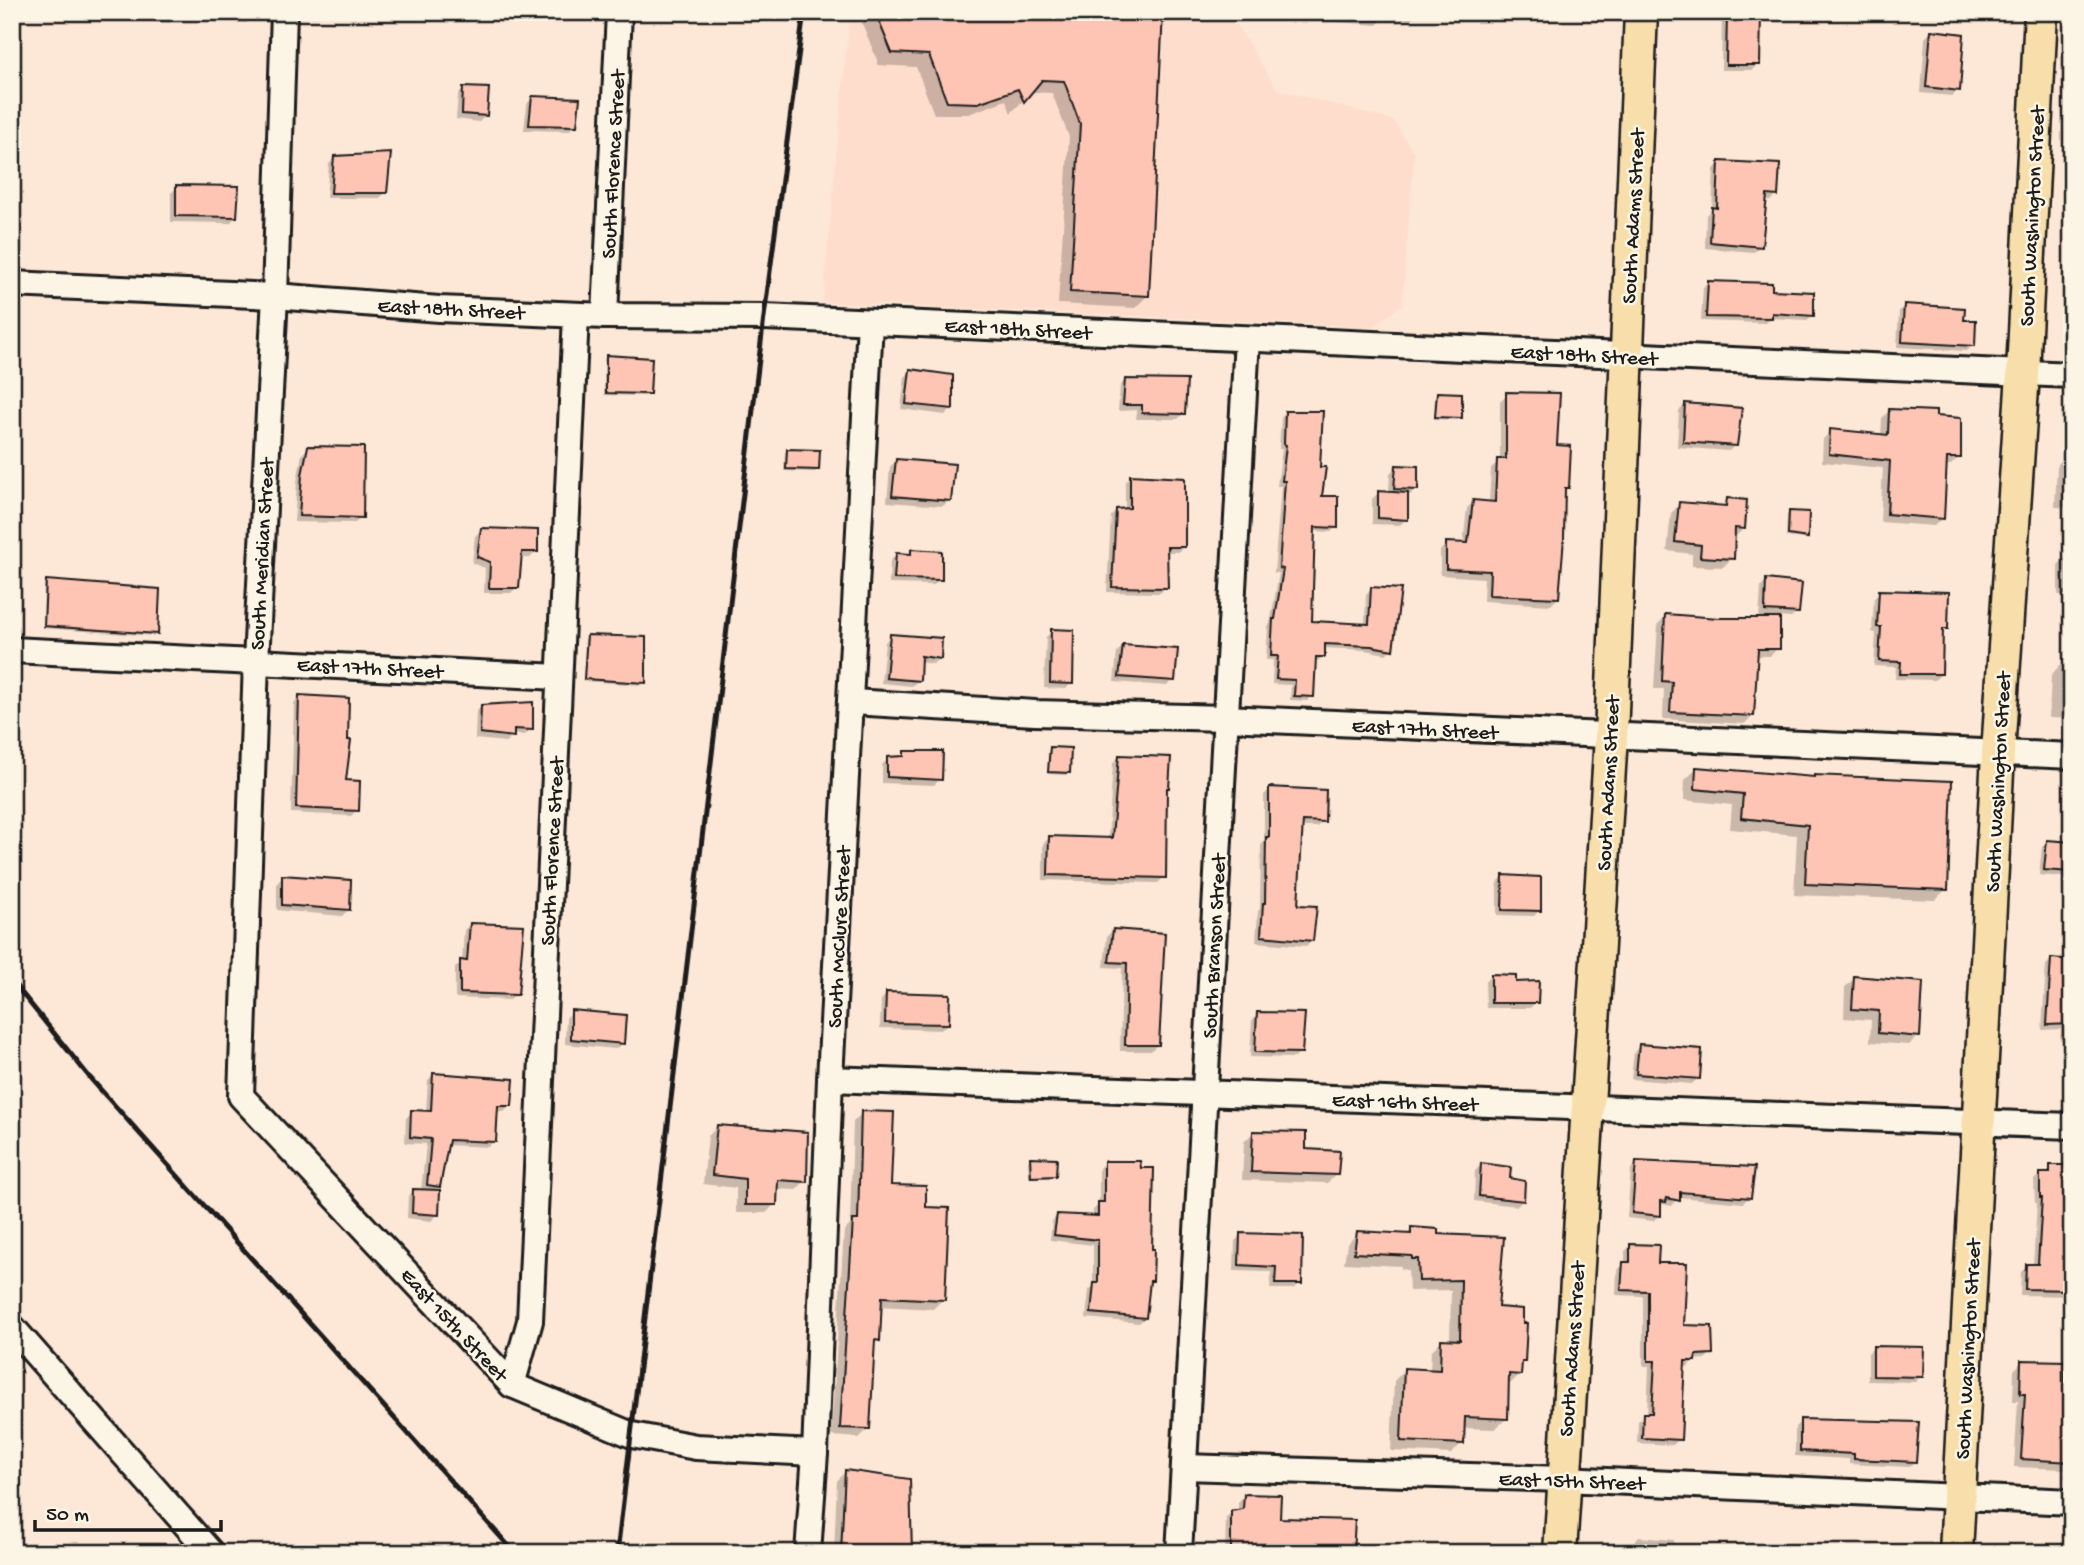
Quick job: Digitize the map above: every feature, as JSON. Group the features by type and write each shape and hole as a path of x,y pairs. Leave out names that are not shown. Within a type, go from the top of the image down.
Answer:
{"main road":[{"name":"South Adams Street","path":"1560,1553 1611,736 1641,12"},
{"name":"South Washington Street","path":"1956,1553 1998,753 2023,373 2041,12"}],"street":[{"name":"South Meridian Street","path":"241,1096 256,661 275,296 284,12"},
{"name":"South Florence Street","path":"605,316 619,12"},
{"name":"East 18th Street","path":"12,284 275,296 439,309 605,316 764,317 2072,375"},
{"name":"South Florence Street","path":"512,1385 530,1321 576,315"},
{"name":"South McClure Street","path":"808,1553 870,322"},
{"name":"South Branson Street","path":"1179,1553 1247,339"},
{"name":"East 17th Street","path":"12,650 559,677"},
{"name":"East 17th Street","path":"852,702 1035,713 2072,756"},
{"name":"East 16th Street","path":"830,1079 2072,1126"},
{"name":"East 15th Street","path":"241,1096 512,1385 632,1435 696,1447 815,1453"},
{"path":"12,1327 211,1553"},
{"name":"East 15th Street","path":"1184,1467 1563,1479 2072,1502"}],"shaded area":[{"path":"850,12 1233,12 1233,19 1277,89 1394,121 1414,153 1402,305 1372,327 823,302"}],"building":[{"path":"875,12 1163,12 1149,296 1070,292 1080,124 1064,81 1042,80 1024,102 1018,89 978,103 947,102 929,55 892,53"},
{"path":"1727,12 1761,12 1760,65 1726,65"},
{"path":"1931,30 1964,34 1960,91 1926,87"},
{"path":"463,87 489,88 487,116 462,114"},
{"path":"532,96 580,98 577,126 529,125"},
{"path":"391,153 387,193 331,193 334,156"},
{"path":"1719,161 1780,164 1778,196 1767,195 1762,247 1710,242 1712,207 1717,208"},
{"path":"176,185 239,186 237,217 176,216"},
{"path":"1708,281 1772,283 1772,290 1814,292 1814,316 1772,313 1772,318 1706,317"},
{"path":"1904,304 1965,308 1964,320 1976,320 1975,346 1902,342"},
{"path":"606,355 652,358 650,394 606,393"},
{"path":"910,369 953,375 953,409 906,404"},
{"path":"1125,379 1187,380 1185,414 1142,413 1142,405 1123,405"},
{"path":"1437,392 1462,393 1462,418 1435,417"},
{"path":"1506,392 1560,393 1557,445 1571,446 1569,488 1565,488 1559,598 1489,595 1490,571 1446,569 1446,542 1468,543 1473,500 1495,502 1497,459 1506,459"},
{"path":"1685,403 1742,408 1737,446 1683,442"},
{"path":"1889,409 1936,411 1936,416 1961,418 1961,458 1947,458 1944,519 1887,514 1890,461 1829,454 1830,429 1888,435"},
{"path":"1285,411 1323,411 1320,467 1326,467 1322,496 1338,496 1338,528 1315,527 1312,621 1369,624 1371,587 1401,589 1393,650 1325,644 1325,657 1316,657 1314,697 1294,696 1295,680 1276,679 1278,656 1271,656 1273,619 1283,569 1279,568 1285,481 1282,481 1286,445"},
{"path":"308,446 364,447 363,518 299,516 302,475"},
{"path":"787,449 820,450 819,470 786,469"},
{"path":"896,459 955,464 951,501 892,496"},
{"path":"1396,465 1418,466 1418,490 1394,489"},
{"path":"1130,475 1185,478 1185,547 1167,547 1168,588 1112,587 1116,509 1130,508"},
{"path":"1378,491 1408,493 1408,520 1378,518"},
{"path":"1727,498 1747,500 1745,529 1735,528 1734,559 1700,557 1701,545 1675,542 1679,502 1726,506"},
{"path":"1789,511 1809,512 1808,538 1788,535"},
{"path":"481,528 538,530 538,552 522,552 519,588 489,588 490,562 477,557"},
{"path":"911,549 942,551 942,580 894,579 896,553 911,554"},
{"path":"1766,579 1802,583 1799,613 1765,611"},
{"path":"46,580 160,589 158,634 44,626"},
{"path":"1879,590 1949,592 1948,629 1943,629 1942,674 1900,674 1901,662 1879,661"},
{"path":"1665,614 1719,618 1780,618 1780,649 1758,649 1754,716 1670,712 1672,682 1662,681"},
{"path":"1051,629 1074,630 1073,684 1050,683"},
{"path":"890,634 942,638 941,659 921,656 920,681 886,678"},
{"path":"587,635 646,637 646,683 584,679"},
{"path":"1123,645 1178,649 1175,681 1119,677"},
{"path":"299,695 349,698 348,740 351,740 346,780 360,781 359,811 296,808"},
{"path":"533,702 533,730 514,729 514,737 480,733 481,705"},
{"path":"1050,747 1071,748 1070,773 1048,772"},
{"path":"904,751 943,751 942,780 887,777 887,757 904,756"},
{"path":"1119,755 1171,757 1167,788 1166,878 1048,875 1049,836 1112,838"},
{"path":"1696,767 1814,777 1952,781 1948,890 1805,884 1808,825 1741,818 1743,794 1695,789"},
{"path":"1269,787 1326,790 1325,822 1303,821 1298,905 1317,906 1313,941 1261,936 1265,903 1266,837 1269,837"},
{"path":"2047,840 2072,842 2072,872 2044,870"},
{"path":"282,875 351,880 350,910 282,905"},
{"path":"1503,875 1541,877 1541,911 1502,910"},
{"path":"470,923 524,925 518,995 460,993 460,960 467,961"},
{"path":"1113,929 1165,933 1159,1045 1125,1045 1127,963 1109,962"},
{"path":"2051,958 2072,960 2072,1024 2047,1025"},
{"path":"1491,974 1516,975 1516,982 1539,981 1538,1003 1491,1003"},
{"path":"1854,976 1923,982 1920,1037 1878,1033 1879,1011 1852,1009"},
{"path":"886,992 950,994 949,1024 885,1023"},
{"path":"571,1010 626,1015 624,1044 571,1039"},
{"path":"1257,1012 1305,1013 1302,1053 1255,1052"},
{"path":"1639,1044 1702,1049 1700,1079 1636,1074"},
{"path":"433,1073 514,1079 512,1106 498,1106 496,1142 449,1140 440,1187 427,1185 431,1139 410,1137 411,1110 431,1111"},
{"path":"861,1111 894,1112 891,1185 926,1186 926,1207 949,1208 945,1300 882,1297 880,1341 875,1340 870,1429 840,1428 853,1220 858,1220"},
{"path":"717,1125 808,1132 807,1182 778,1180 777,1205 745,1205 745,1179 712,1175"},
{"path":"1253,1131 1306,1132 1306,1149 1340,1151 1338,1175 1251,1172"},
{"path":"1030,1157 1057,1158 1056,1176 1031,1177"},
{"path":"1104,1161 1140,1161 1141,1168 1154,1168 1153,1281 1150,1281 1146,1318 1091,1313 1094,1283 1098,1283 1098,1240 1054,1235 1057,1214 1098,1216 1098,1202 1104,1202"},
{"path":"1636,1161 1755,1167 1751,1198 1680,1192 1680,1201 1667,1198 1666,1202 1661,1201 1661,1216 1632,1213"},
{"path":"1481,1163 1511,1167 1510,1178 1525,1181 1524,1201 1479,1196"},
{"path":"2050,1165 2072,1165 2072,1290 2025,1289 2026,1264 2038,1264 2042,1198 2040,1173 2050,1173"},
{"path":"413,1189 440,1190 439,1215 412,1213"},
{"path":"1411,1227 1438,1229 1438,1234 1504,1237 1498,1307 1523,1309 1523,1323 1527,1323 1525,1362 1522,1362 1521,1375 1509,1374 1508,1419 1465,1417 1464,1444 1401,1441 1404,1368 1440,1370 1441,1339 1460,1340 1461,1280 1419,1281 1418,1259 1412,1259 1412,1256 1354,1253 1357,1231 1411,1234"},
{"path":"1240,1233 1303,1235 1302,1284 1275,1284 1276,1267 1239,1265"},
{"path":"1630,1244 1659,1245 1658,1263 1687,1263 1684,1325 1712,1326 1713,1354 1696,1355 1695,1361 1685,1361 1681,1440 1642,1438 1643,1413 1652,1413 1655,1361 1648,1361 1648,1291 1621,1290 1623,1262 1630,1262"},
{"path":"1873,1346 1924,1347 1923,1377 1873,1376"},
{"path":"2021,1360 2065,1361 2065,1388 2072,1388 2072,1462 2021,1459 2025,1394 2020,1394"},
{"path":"1800,1419 1919,1422 1916,1462 1854,1459 1854,1454 1800,1451"},
{"path":"845,1470 910,1479 912,1553 841,1553"},
{"path":"1244,1494 1281,1495 1280,1518 1355,1520 1353,1553 1231,1553 1231,1511 1243,1509"}],"railway":[{"path":"617,1553 764,317 804,12"},
{"path":"12,981 91,1079 515,1553"}]}
